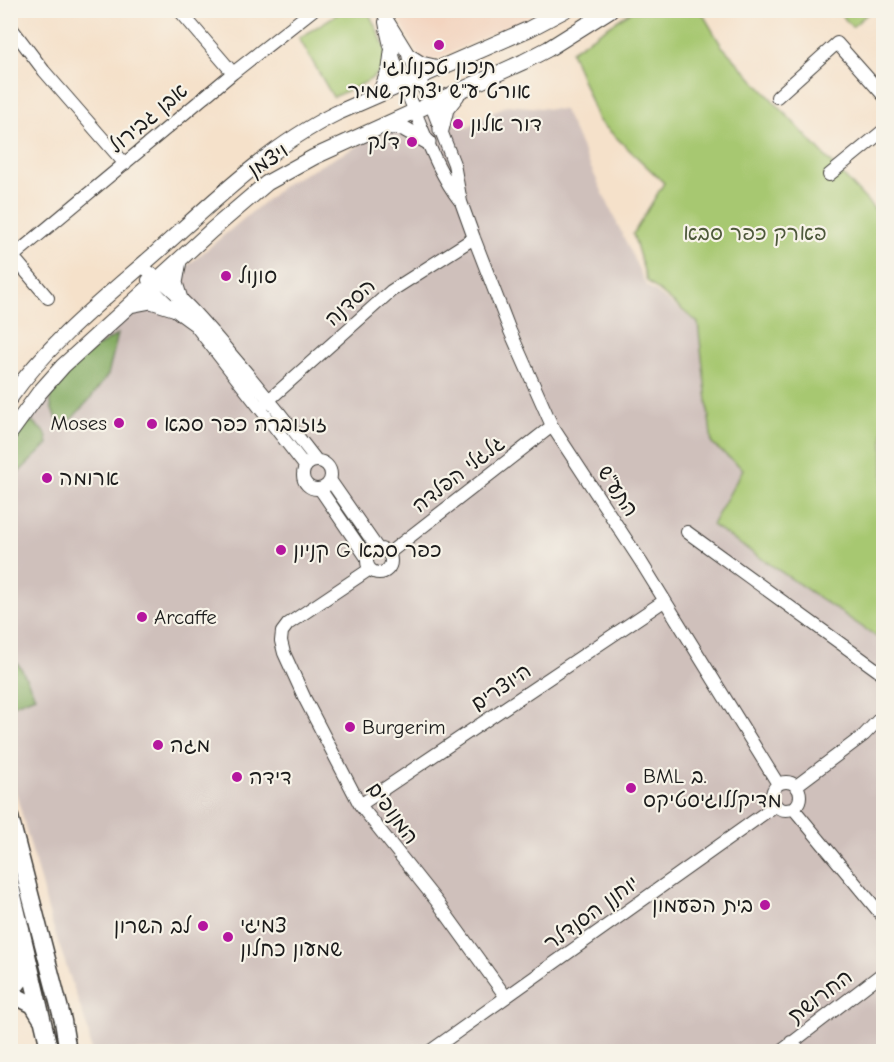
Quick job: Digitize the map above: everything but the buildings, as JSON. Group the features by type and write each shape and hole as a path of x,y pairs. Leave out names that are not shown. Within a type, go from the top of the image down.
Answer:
{"highway":[{"path":"10,817 63,1021 68,1052"},
{"path":"10,883 50,1052"},
{"path":"10,988 17,986 24,969 21,924"},
{"path":"10,993 33,1005 44,1025"},
{"path":"63,1021 82,1052"}],"main road":[{"name":"ויצמן","path":"10,398 48,353 141,266 276,149 315,124 565,10"},
{"name":"ויצמן","path":"10,433 39,393 63,366 239,206 279,175 314,157 459,93 548,49 610,10"},
{"path":"380,93 390,69 392,52"},
{"path":"410,57 422,64 439,68"},
{"path":"441,130 446,109 459,93"},
{"path":"381,127 403,128 428,142"},
{"path":"130,305 151,301 179,308 175,283 178,261"}],"street":[{"path":"179,10 233,73"},
{"name":"אבן גבירול","path":"12,256 233,73 313,10"},
{"name":"התע\"ש","path":"383,15 392,52 403,83 444,179 460,202 510,331 552,426 778,784"},
{"name":"התע\"ש","path":"383,15 410,57 431,105 458,176 460,202"},
{"path":"10,26 44,70 125,164"},
{"path":"777,97 837,43 884,96"},
{"path":"829,175 884,130"},
{"name":"הסדנה","path":"265,404 391,291 474,238"},
{"path":"12,256 48,298"},
{"path":"141,266 265,404"},
{"path":"179,308 200,318 311,463 329,467 330,480 384,551 391,565 385,571 377,573 369,563 320,489"},
{"path":"179,308 200,318"},
{"name":"גלגלי הפלדה","path":"384,551 552,426"},
{"path":"311,463 302,474 304,483 311,488 320,489 330,480"},
{"path":"687,532 884,675"},
{"path":"369,563 371,551 384,551"},
{"name":"המנופים","path":"369,563 288,624 280,641 305,699 360,805 438,903 506,997"},
{"name":"היוצרים","path":"360,805 664,601"},
{"path":"796,786 864,735 884,714"},
{"path":"790,782 796,786 800,798 793,808 784,809 776,805 772,796 778,784 790,782"},
{"name":"יוחנן הסנדלר","path":"429,1052 776,805"},
{"path":"793,808 884,918"},
{"name":"החרושת","path":"780,1052 884,972"},
{"path":"791,1042 801,1052"}],"shaded area":[{"name":"תיכון טכנולוגי אורט ע\"ש יצחק שמיר","path":"395,11 543,11 423,64"},
{"path":"455,105 465,128 507,105 564,110 646,285 698,323 712,444 743,469 713,525 883,641 883,1051 91,1051 88,1030 51,921 11,774 10,447 38,403 82,353 287,183 398,125"}],"green space":[{"path":"342,11 368,11 384,45 385,60 382,68 368,81 333,97 299,38"},
{"name":"פארק כפר סבא","path":"632,11 701,11 721,45 883,218 883,641 712,525 743,469 712,444 698,323 647,281 633,234 664,183 598,120 571,51"},
{"path":"838,11 871,11 852,27"},
{"path":"118,334 108,375 66,425 61,423 52,410 50,390 84,355"},
{"path":"22,422 33,422 46,434 48,444 15,476 11,491 11,436"},
{"path":"10,656 21,668 35,696 11,706"}],"place":[{"name":"תיכון טכנולוגי אורט ע\"ש יצחק שמיר","path":"439,45"},
{"name":"דור אלון","path":"458,124"},
{"name":"דלק","path":"412,142"},
{"name":"סונול","path":"226,276"},
{"name":"Moses","path":"119,423"},
{"name":"זוזוברה כפר סבא","path":"152,424"},
{"name":"ארומה","path":"47,478"},
{"name":"קניון G כפר סבא","path":"281,550"},
{"name":"Arcaffe","path":"142,617"},
{"name":"Burgerim","path":"350,727"},
{"name":"מגה","path":"158,745"},
{"name":"דידה","path":"237,777"},
{"name":"BML ב. מדיקללוגיסטיקס","path":"631,788"},
{"name":"בית הפעמון","path":"765,905"},
{"name":"לב השרון","path":"203,926"},
{"name":"צמיגי שמעון כחלון","path":"228,937"}]}
